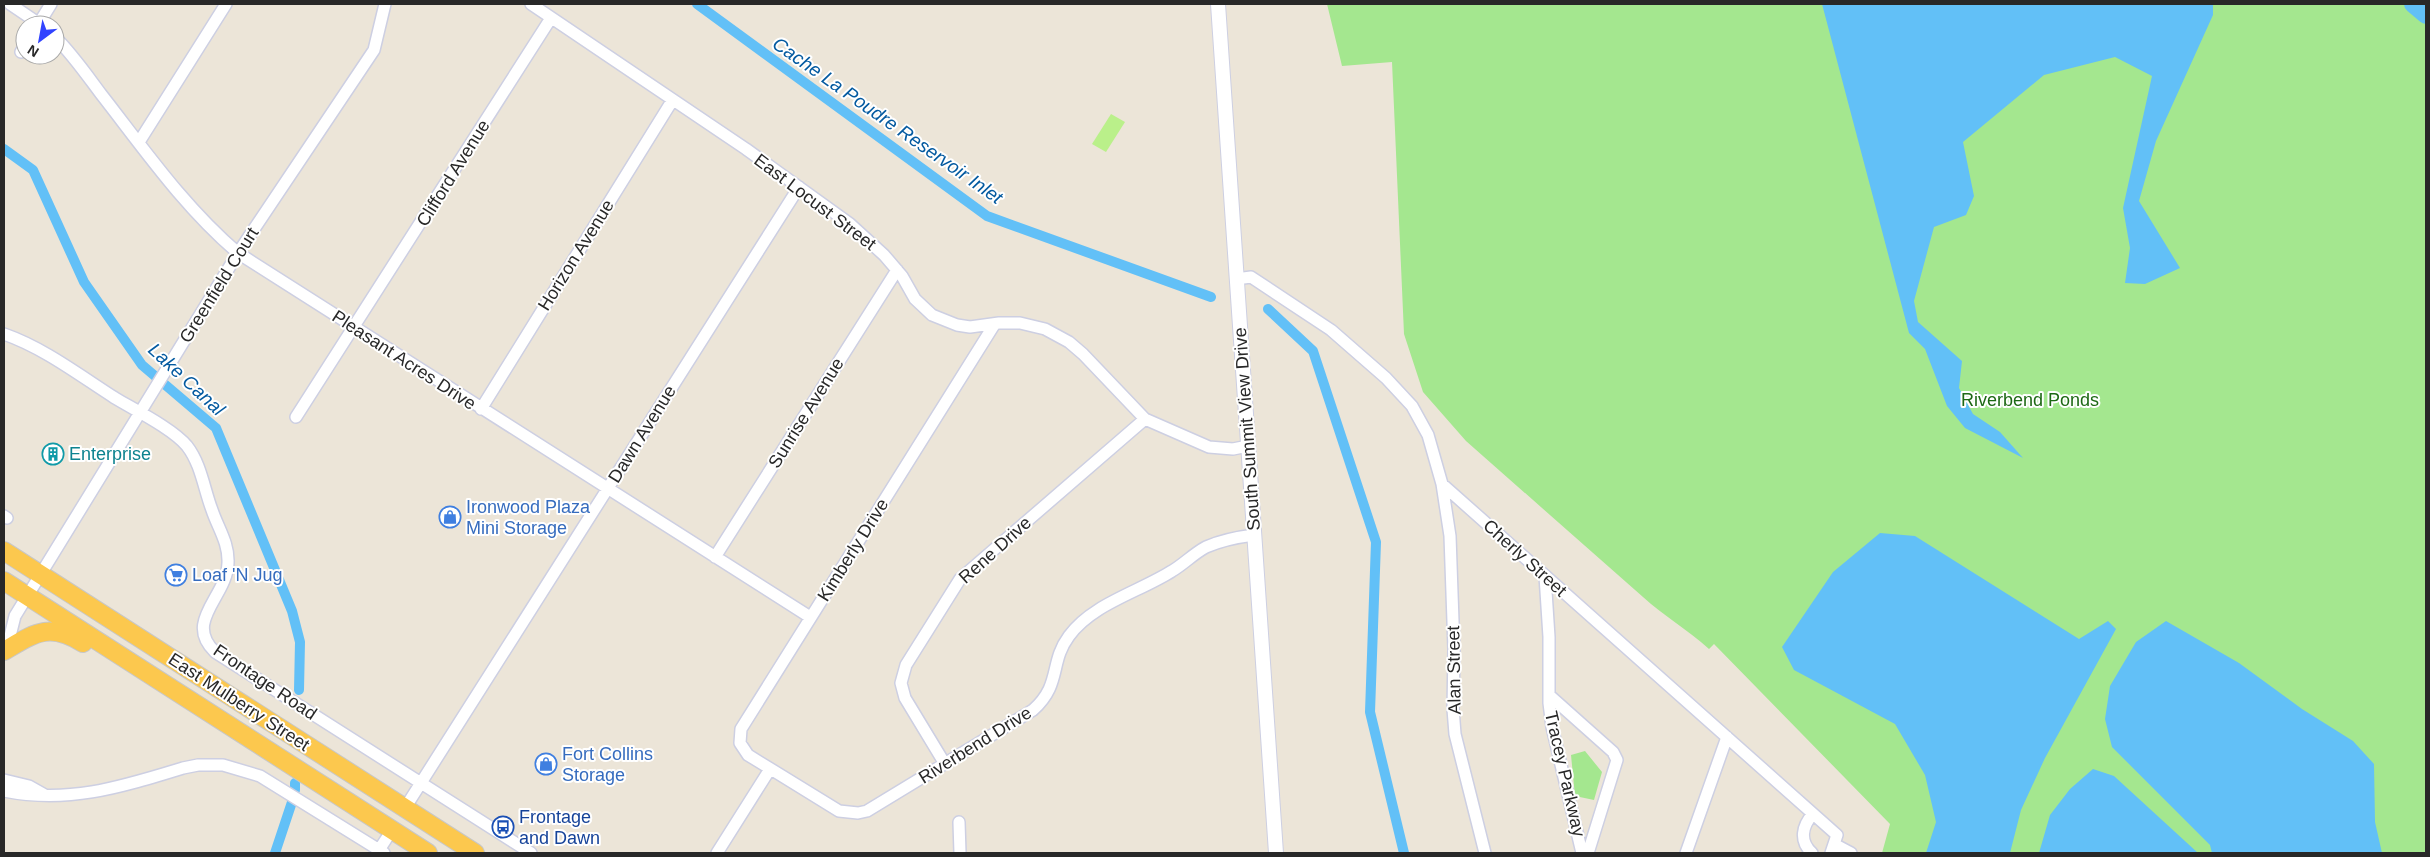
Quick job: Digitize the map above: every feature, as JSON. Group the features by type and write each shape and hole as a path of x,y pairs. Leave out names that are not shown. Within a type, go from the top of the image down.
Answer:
{"highway":[{"name":"East Mulberry Street","path":"4,551 475,853"},
{"name":"East Mulberry Street","path":"4,581 428,853"},
{"path":"4,651 31,635 56,631 76,639 148,685 189,699"}],"street":[{"path":"10,4 26,15"},
{"path":"44,15 51,4"},
{"path":"138,142 226,4"},
{"name":"Greenfield Court","path":"4,646 10,636 15,616 165,370 238,253 374,50 385,4"},
{"name":"East Locust Street","path":"531,4 672,101 746,149 868,238 897,270 914,299 932,315 957,325 970,327 1020,323 1034,326 1069,342 1144,419 1209,447 1232,449 1248,446"},
{"name":"South Summit View Drive","path":"1218,4 1276,853"},
{"name":"Clifford Avenue","path":"296,417 355,328 551,18"},
{"name":"Pleasant Acres Drive","path":"65,49 82,67 197,216 238,253 810,617"},
{"name":"Horizon Avenue","path":"481,409 672,101"},
{"name":"Dawn Avenue","path":"406,808 799,187"},
{"name":"Sunrise Avenue","path":"715,557 897,270"},
{"path":"1236,279 1251,277 1331,330 1386,378 1412,406 1428,436 1442,484"},
{"name":"Kimberly Drive","path":"770,769 743,750 740,736 741,730 994,325"},
{"name":"Frontage Road","path":"4,334 32,345 140,412 188,447 226,542 228,569 221,589 204,620 202,628 207,644 215,652 531,853"},
{"name":"Rene Drive","path":"945,764 905,698 901,683 906,665 960,579 1144,419"},
{"name":"Cherly Street","path":"1442,484 1813,814 1834,844 1851,853"},
{"name":"Alan Street","path":"1442,484 1450,536 1454,718 1458,744 1485,853"},
{"name":"Riverbend Drive","path":"770,769 839,811 858,813 867,811 1033,710 1052,686 1061,650 1067,638 1083,621 1171,572 1207,547 1223,541 1254,535"},
{"name":"Tracey Parkway","path":"1545,576 1549,637 1549,695 1552,727 1582,853"},
{"path":"4,621 15,616"},
{"name":"Tracey Parkway","path":"1549,695 1613,752 1617,760 1588,853"},
{"path":"1686,853 1727,737"},
{"path":"4,791 27,796 82,794 198,765 224,766 243,769 277,785 381,852 392,830"},
{"path":"717,853 770,769"},
{"path":"4,780 29,786 45,795"},
{"path":"1812,853 1806,844 1803,830 1806,822 1813,814"},
{"path":"959,822 960,853"}],"green space":[{"name":"Riverbend Ponds","path":"1327,4 2426,4 2426,853 1882,853 1890,824 1714,644 1709,649 1643,597 1466,441 1423,392 1404,334 1392,62 1342,66"},
{"path":"1111,114 1125,122 1106,152 1092,144"},
{"path":"1585,751 1602,772 1594,800 1575,796 1571,755"}],"water":[{"path":"1822,4 2213,4 2213,15 2156,141 2139,201 2180,268 2145,284 2125,283 2130,248 2123,208 2152,76 2115,57 2044,75 1963,142 1974,196 1966,215 1934,227 1914,301 1918,322 1962,361 1959,388 1973,414 2000,432 2023,458 1965,428 1947,406 1925,349 1909,333"},
{"path":"1880,533 1915,536 2079,639 2108,621 2116,629 2045,758 2021,810 2010,853 1926,853 1936,822 1925,775 1895,724 1794,670 1782,647 1833,572"},
{"path":"2166,621 2239,663 2302,709 2353,741 2374,764 2375,822 2382,853 2212,853 2210,845 2112,747 2105,719 2110,686 2136,642"},
{"path":"2093,769 2114,776 2198,853 2039,853 2050,815 2070,789"}],"waterway":[{"name":"Cache La Poudre Reservoir Inlet","path":"697,4 987,216 1211,297"},
{"path":"2413,4 2426,15"},
{"name":"Lake Canal","path":"4,149 33,170 84,282 142,365 216,428 292,611 300,642 299,690"},
{"name":"Cache La Poudre Reservoir Inlet","path":"1268,309 1313,351 1376,542 1370,712 1404,853"},
{"name":"Lake Canal","path":"295,783 295,790"},
{"name":"Lake Canal","path":"275,853 292,802"}],"place":[{"name":"Enterprise","path":"53,454"},
{"name":"Ironwood Plaza Mini Storage","path":"450,517"},
{"name":"Loaf 'N Jug","path":"176,575"},
{"name":"Fort Collins Storage","path":"546,764"},
{"name":"Frontage and Dawn","path":"503,827"}]}
